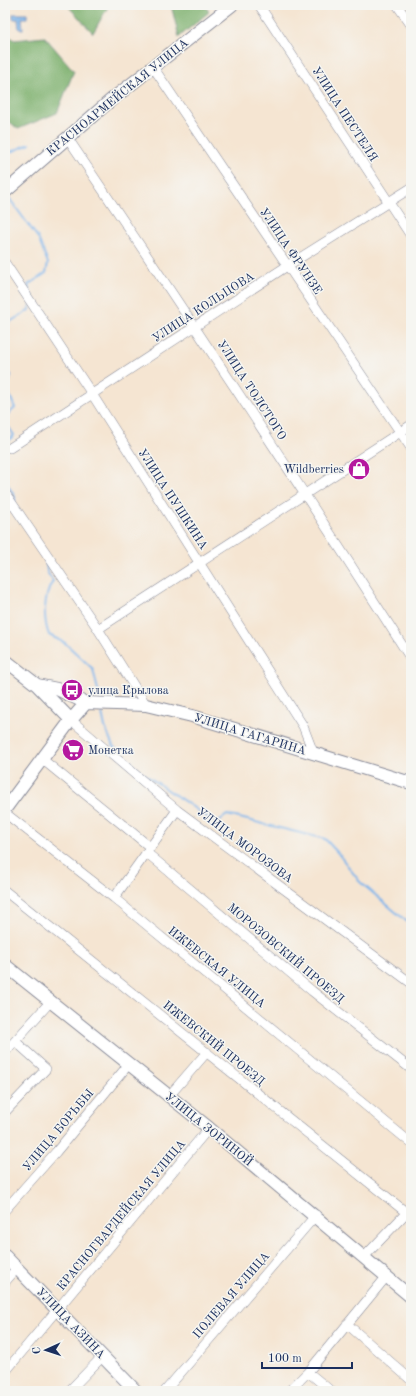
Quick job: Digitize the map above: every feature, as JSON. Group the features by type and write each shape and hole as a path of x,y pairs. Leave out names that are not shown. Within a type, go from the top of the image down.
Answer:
{"main road":[{"name":"КРАСНОАРМЕЙСКАЯ УЛИЦА","path":"5,192 67,137 232,5"},
{"path":"5,660 37,685 71,720"},
{"path":"5,809 71,720 86,704 57,689 37,685"},
{"name":"УЛИЦА ГАГАРИНА","path":"86,704 146,705 192,716 411,782"},
{"name":"УЛИЦА ЗОРИНОЙ","path":"5,965 316,1215 411,1297"},
{"name":"УЛИЦА АЗИНА","path":"5,1256 136,1391"}],"street":[{"name":"УЛИЦА ПЕСТЕЛЯ","path":"259,5 411,236"},
{"path":"397,5 411,25"},
{"name":"УЛИЦА ФРУНЗЕ","path":"153,67 411,448"},
{"name":"УЛИЦА ТОЛСТОГО","path":"67,137 195,326 306,494 411,659"},
{"name":"УЛИЦА КОЛЬЦОВА","path":"10,448 287,266 390,203 411,188"},
{"name":"УЛИЦА ПУШКИНА","path":"5,263 92,394 304,726 313,752"},
{"path":"98,629 411,425"},
{"path":"5,492 98,629 146,705"},
{"name":"УЛИЦА МОРОЗОВА","path":"71,720 177,810 411,983"},
{"name":"МОРОЗОВСКИЙ ПРОЕЗД","path":"42,759 312,991 411,1069"},
{"path":"114,898 177,810"},
{"name":"ИЖЕВСКАЯ УЛИЦА","path":"5,813 114,898 411,1143"},
{"name":"ИЖЕВСКИЙ ПРОЕЗД","path":"5,891 409,1210"},
{"path":"5,1112 46,1068 9,1046 51,1001"},
{"path":"169,1096 207,1052"},
{"name":"УЛИЦА БОРЬБЫ","path":"5,1210 56,1152 129,1064"},
{"name":"КРАСНОГВАРДЕЙСКАЯ УЛИЦА","path":"5,1372 209,1128"},
{"path":"364,1257 409,1210"},
{"name":"ПОЛЕВАЯ УЛИЦА","path":"165,1391 316,1215"},
{"path":"5,1282 17,1268"},
{"path":"289,1391 308,1372 387,1276"},
{"path":"347,1324 411,1380"},
{"path":"69,1391 103,1356"},
{"path":"308,1372 330,1391"}],"green space":[{"path":"67,5 109,5 93,33"},
{"path":"171,5 205,5 209,12 179,37"},
{"path":"5,31 14,40 45,37 74,71 57,113 18,129 5,118"}],"water":[{"path":"13,14 27,14 27,18 22,18 23,29 19,29 18,19 13,19"}],"waterway":[{"path":"5,152 8,153 30,144"},
{"path":"5,199 9,198 38,238 48,263 46,273 28,285 31,296"},
{"path":"5,325 29,310 30,305"},
{"path":"5,367 11,375 7,389 15,408 5,417"},
{"path":"5,422 14,435 5,445"},
{"path":"5,480 15,497 15,502"},
{"path":"46,559 47,572 53,581 47,594 45,608 49,635 65,643 93,669 100,699"},
{"path":"101,708 105,727 113,746 140,771 216,823 227,815 325,839 360,882 411,925"}],"place":[{"name":"Wildberries","path":"359,469"},
{"name":"улица Крылова","path":"72,690"},
{"name":"Монетка","path":"73,750"}]}
